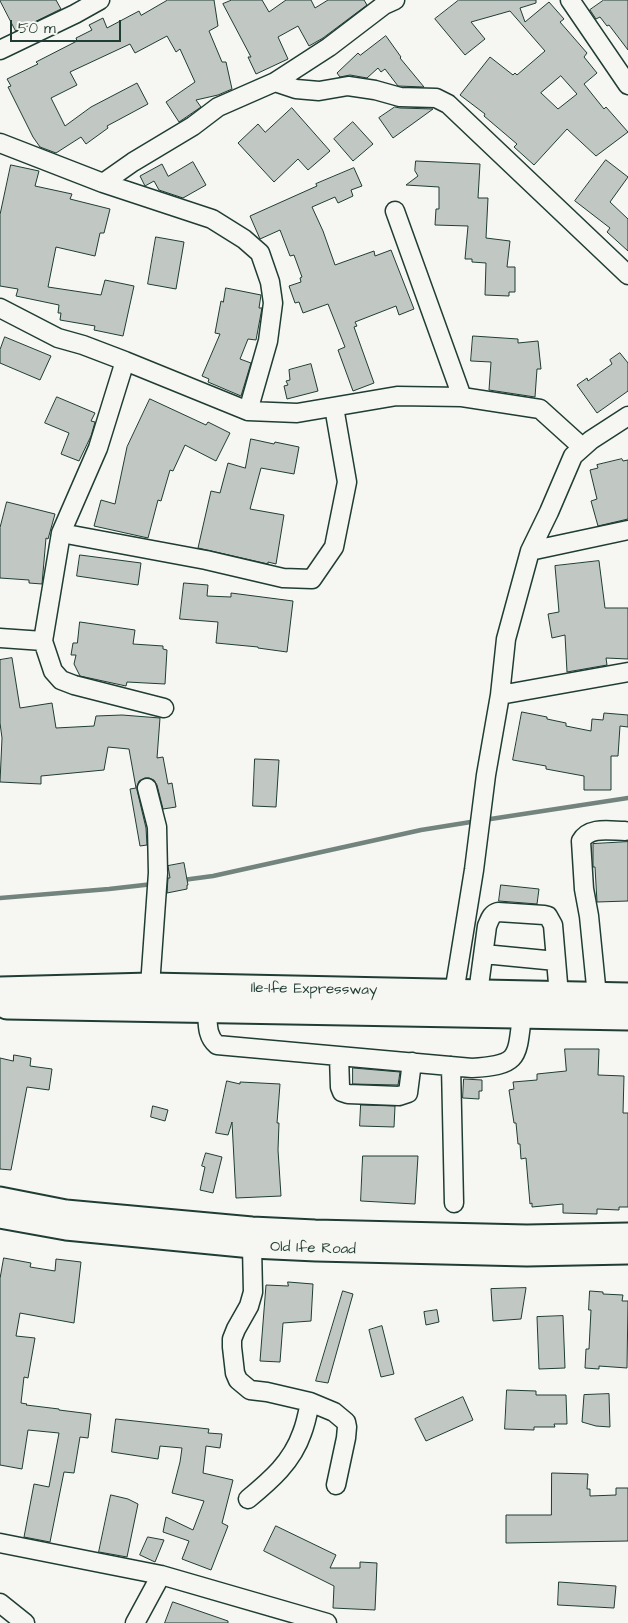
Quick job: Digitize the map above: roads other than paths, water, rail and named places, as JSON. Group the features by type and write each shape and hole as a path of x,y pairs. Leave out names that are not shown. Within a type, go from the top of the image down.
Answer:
{"highway":[{"name":"Ile-Ife Expressway","path":"0,990 150,986 628,996"},
{"name":"Ile-Ife Expressway","path":"0,1006 628,1017"}],"main road":[{"name":"Old Ife Road","path":"0,1198 66,1211 252,1228 628,1253"},
{"name":"Old Ife Road","path":"0,1217 66,1229 252,1247 316,1250 527,1246 628,1234"}],"street":[{"path":"0,50 100,0"},
{"path":"103,183 132,162 193,126 218,107 275,82 329,47 384,5 395,0"},
{"path":"570,0 626,77"},
{"path":"275,82 296,89 320,90 348,86 375,90 400,97 436,98 448,104 628,275"},
{"path":"0,143 103,183 212,219 244,239 260,253 270,282 273,303 268,341 248,410"},
{"path":"396,211 462,397"},
{"path":"0,308 58,338 83,345 248,410 297,413 397,396 462,397 540,409 582,447"},
{"path":"125,361 98,448 61,532 44,640 53,671 61,680 164,708"},
{"path":"61,532 206,560 283,578 312,579 334,547 347,482 334,407"},
{"path":"466,993 474,870 486,775 500,695 506,639 530,551 573,456 582,447 628,416"},
{"path":"530,551 628,530"},
{"path":"0,638 44,640"},
{"path":"500,695 628,672"},
{"path":"148,788 157,827 158,874 150,986"},
{"path":"597,996 589,916 584,889 581,841 590,832 626,831"},
{"path":"466,993 484,954 487,926 494,913 498,912 548,916 554,925 559,995"},
{"path":"484,954 556,961"},
{"path":"207,1010 209,1036 217,1045 472,1068 492,1066 507,1062 512,1058 518,1049 522,1015"},
{"path":"339,1056 340,1087 342,1092 348,1094 398,1096 406,1094 410,1089 412,1062"},
{"path":"451,1066 454,1203"},
{"path":"252,1247 252,1292 249,1306 232,1339 235,1373 238,1380 250,1390 268,1392 310,1402 334,1412 346,1422 346,1438 336,1485"},
{"path":"248,1499 283,1468 302,1433 310,1402"},
{"path":"0,1543 161,1575 327,1623"},
{"path":"135,1623 161,1575"},
{"path":"0,1603 25,1623"}],"waterway":[{"path":"484,820 628,798"},
{"path":"183,880 213,876 421,830 477,821"},
{"path":"0,898 153,884"}]}
